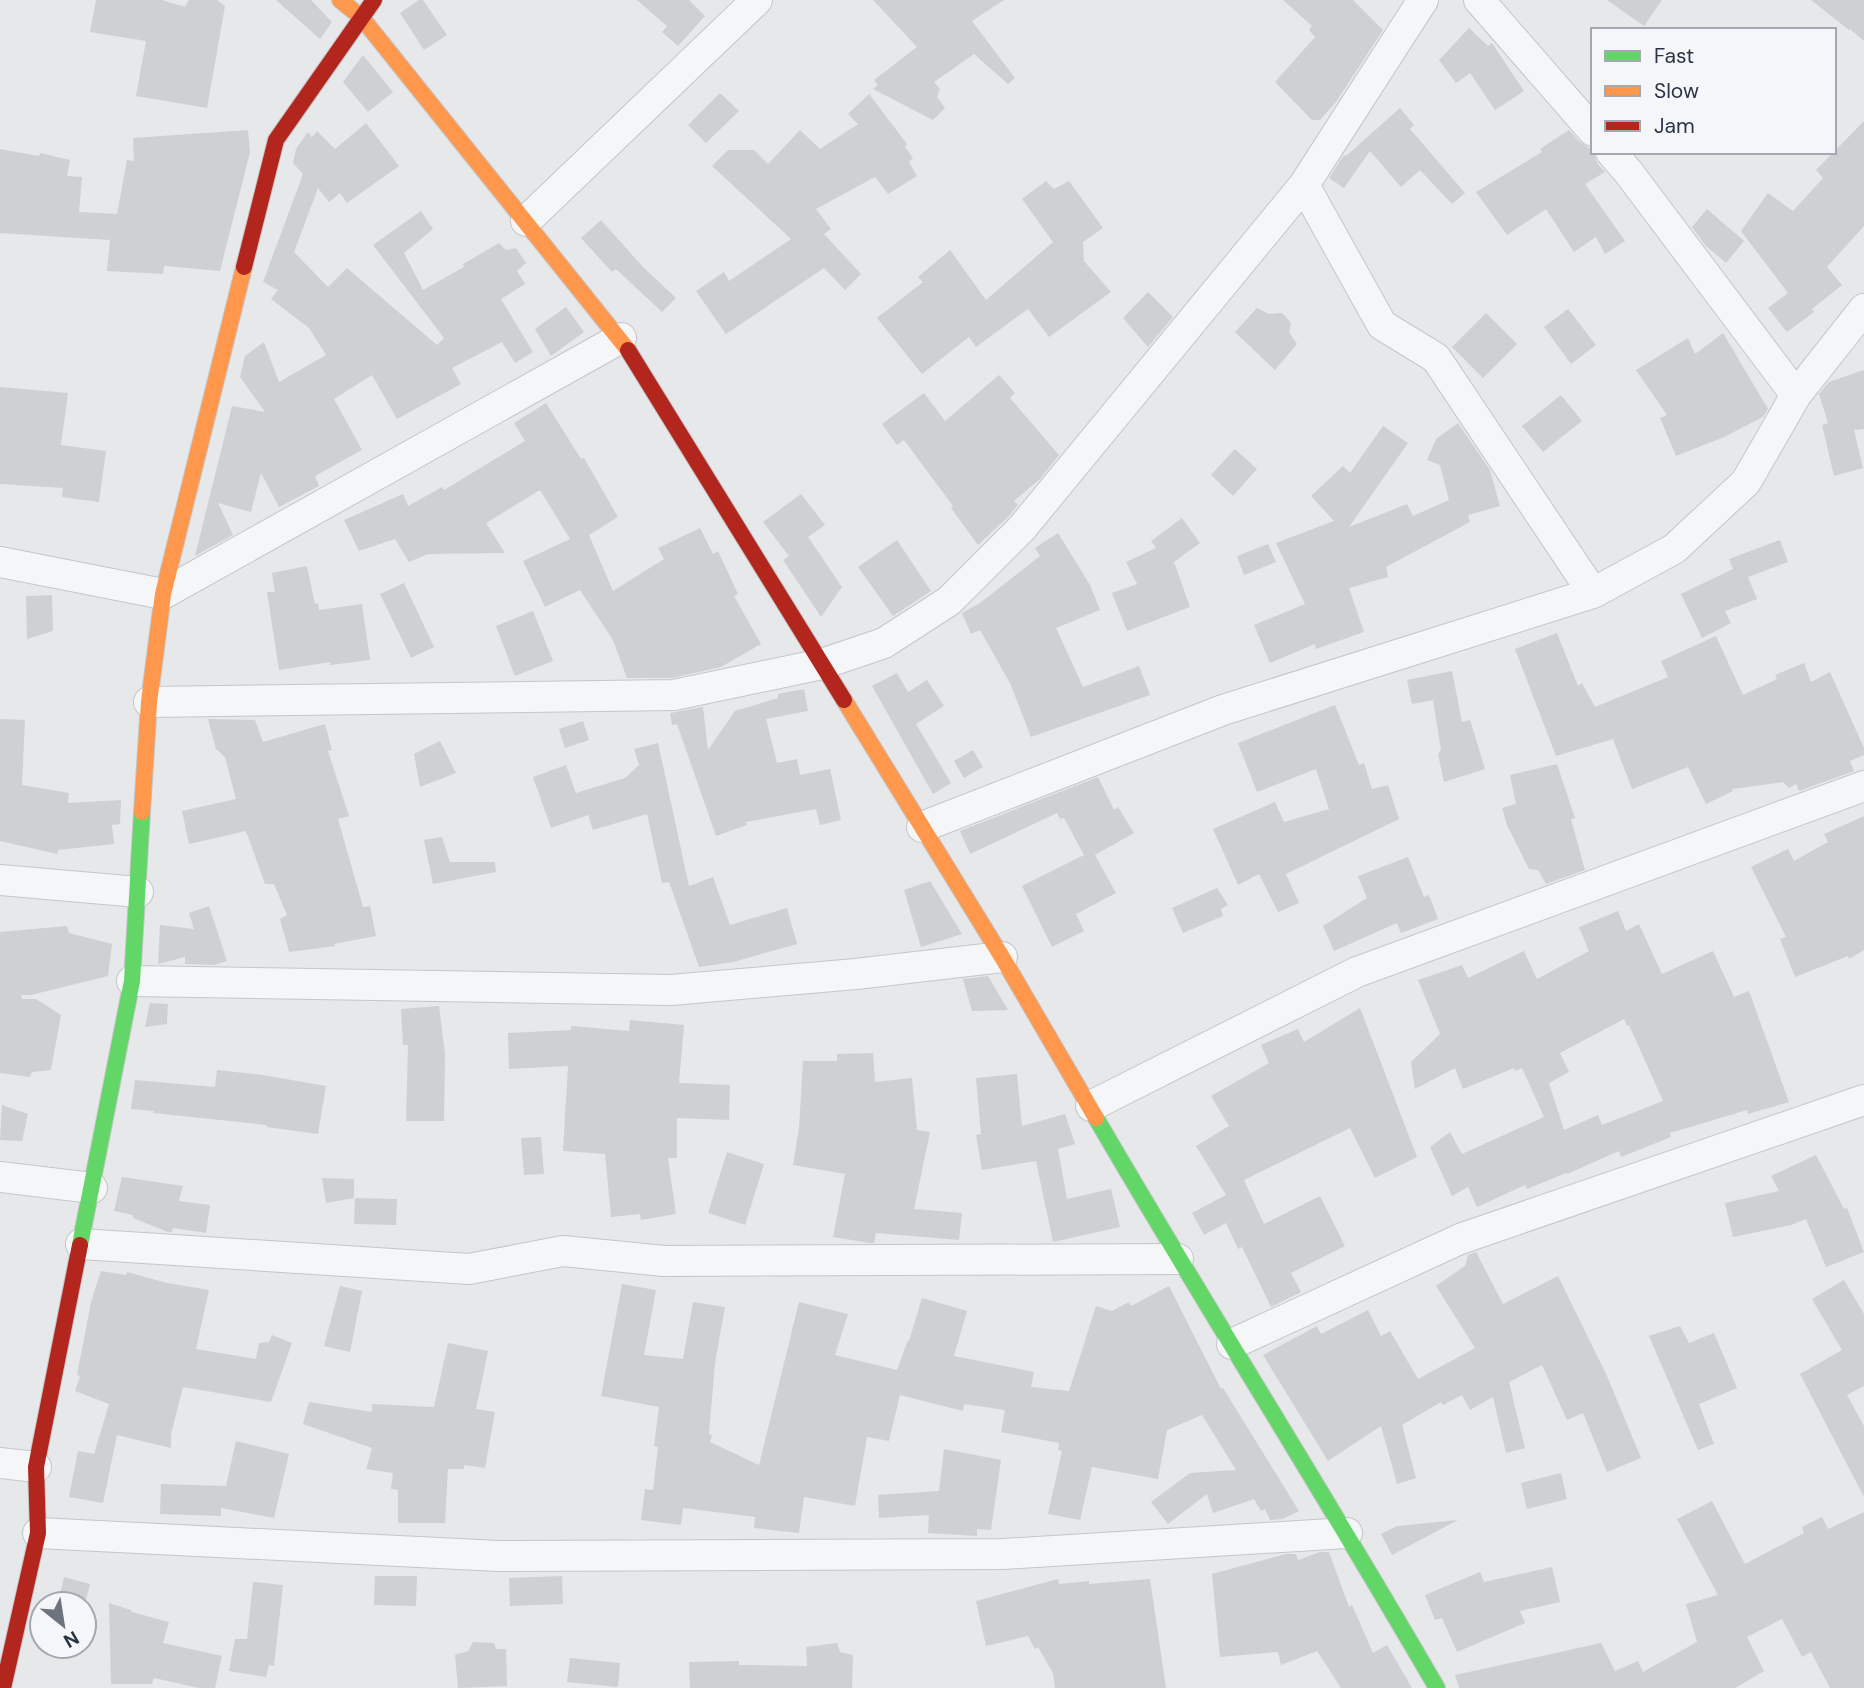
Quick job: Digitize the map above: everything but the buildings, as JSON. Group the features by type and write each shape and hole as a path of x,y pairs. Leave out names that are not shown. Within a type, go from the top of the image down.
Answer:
{"street":[{"path":"340,0 361,17 621,338 1002,957 1178,1259 1347,1533 1437,1688"},
{"path":"3,1688 38,1533 36,1467 132,981 149,702 163,594 276,140 374,0"},
{"path":"526,221 757,0"},
{"path":"149,702 674,695 822,664 884,643 949,601 1022,528 1304,185 1423,0"},
{"path":"1479,0 1591,129"},
{"path":"1613,154 1796,395"},
{"path":"1304,185 1382,325 1436,358 1593,593"},
{"path":"922,827 1223,710 1593,593 1674,549 1746,482 1796,395 1864,309"},
{"path":"0,562 163,594 621,338"},
{"path":"1091,1106 1357,972 1864,786"},
{"path":"0,880 138,892"},
{"path":"132,981 671,990 856,975 1002,957"},
{"path":"1232,1344 1460,1239 1864,1100"},
{"path":"0,1177 92,1188"},
{"path":"81,1244 469,1269 562,1251 664,1261 1178,1259"},
{"path":"0,1463 36,1467"},
{"path":"38,1533 498,1556 1003,1554 1347,1533"}],"traffic: fast":[{"path":"80,1245 132,981 142,812"},
{"path":"1096,1118 1437,1688"}],"traffic: slow":[{"path":"340,0 361,17 628,350"},
{"path":"142,812 149,702 163,594 244,267"},
{"path":"844,700 1002,957 1096,1118"}],"traffic: jam":[{"path":"244,267 276,140 374,0"},
{"path":"628,350 844,700"},
{"path":"3,1688 38,1533 36,1467 80,1245"}]}
